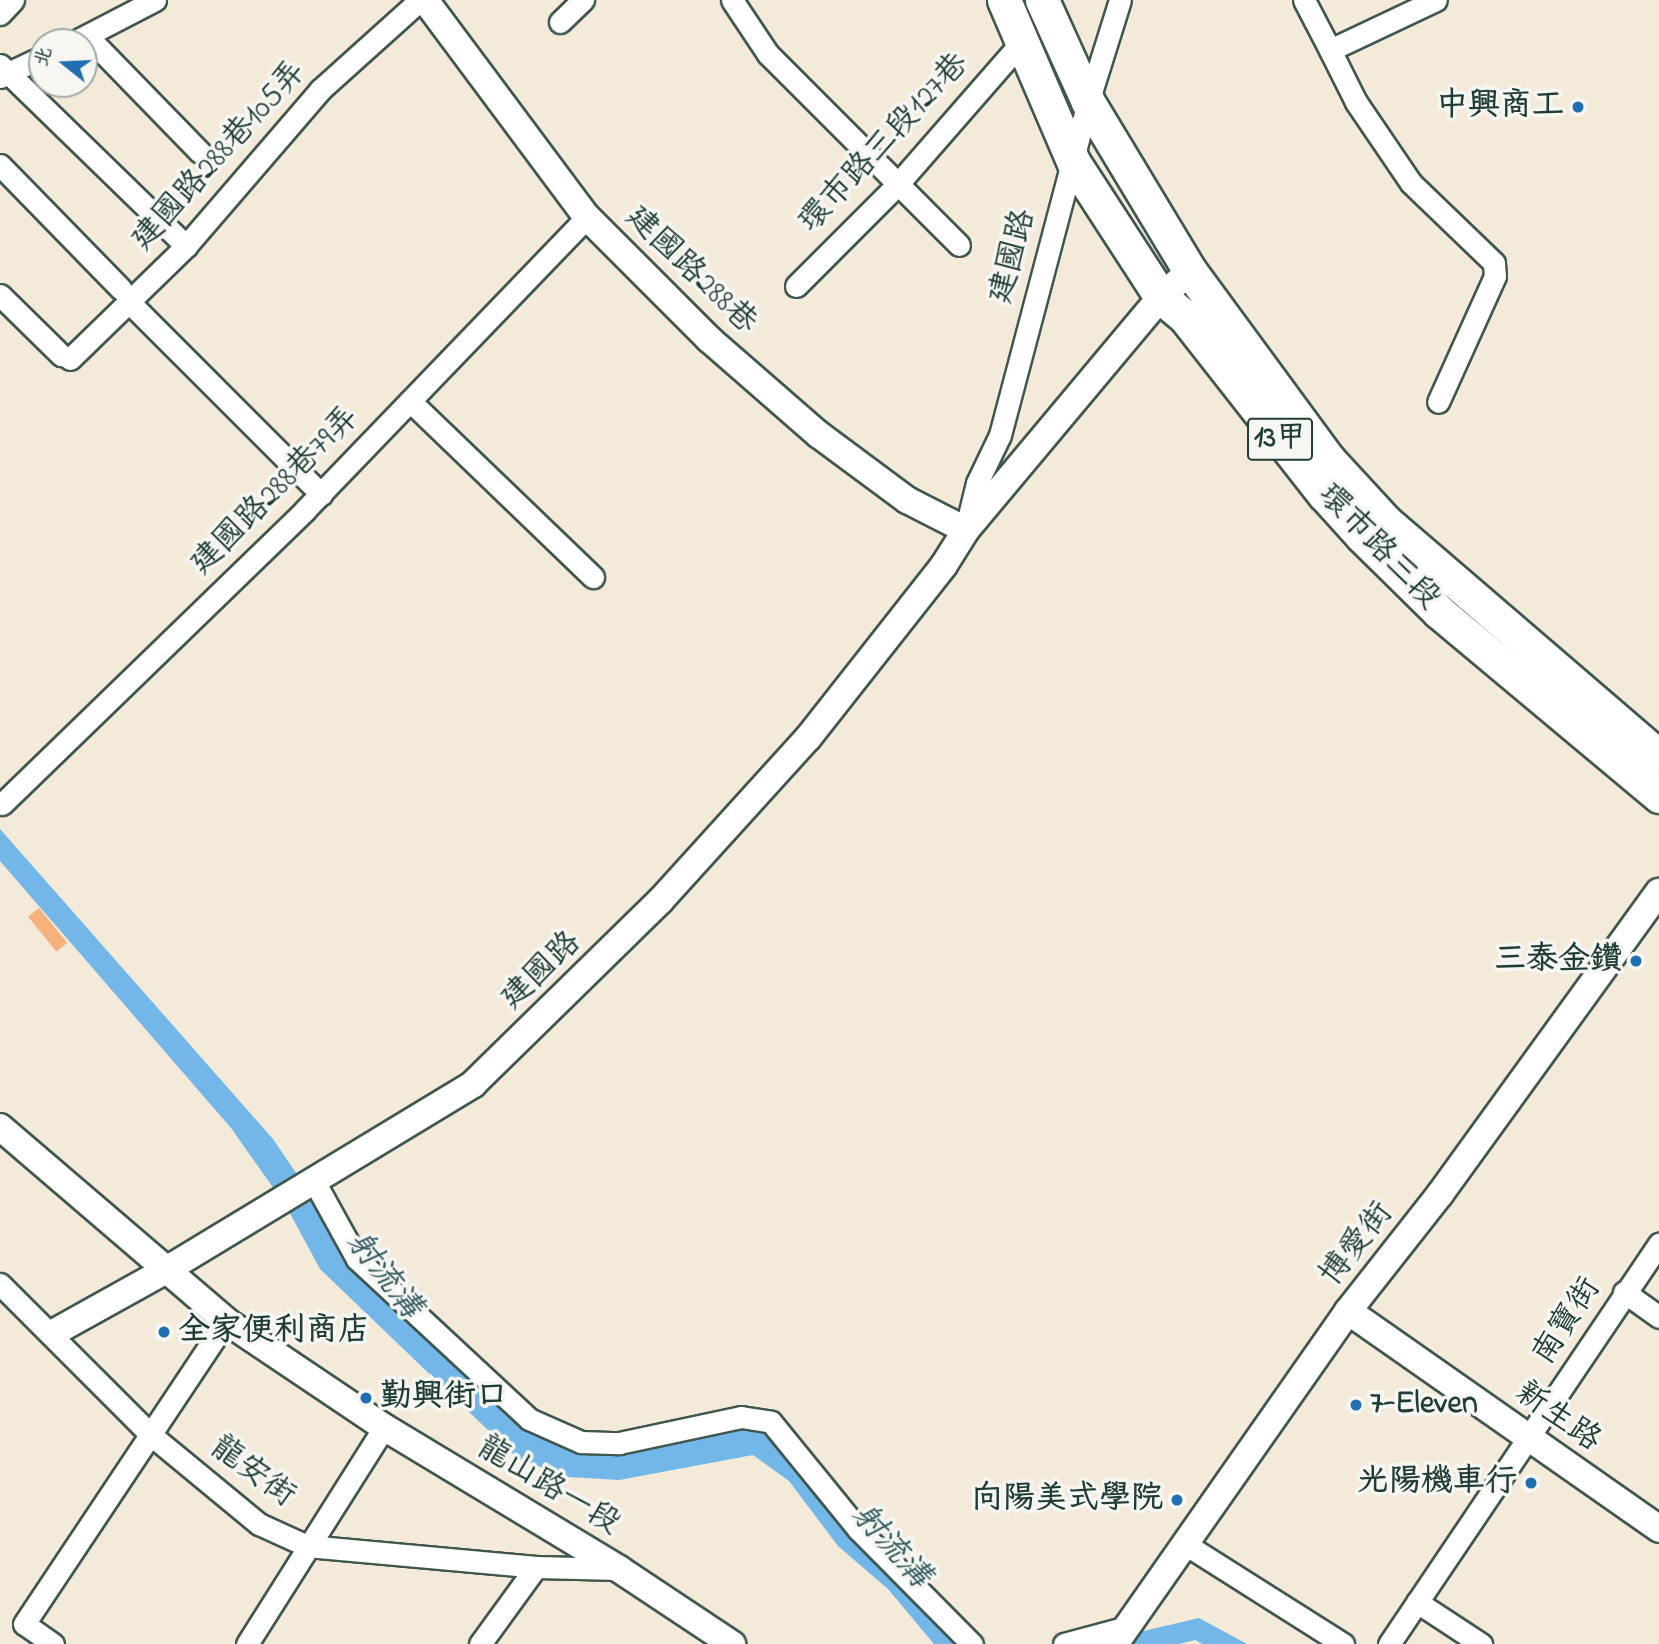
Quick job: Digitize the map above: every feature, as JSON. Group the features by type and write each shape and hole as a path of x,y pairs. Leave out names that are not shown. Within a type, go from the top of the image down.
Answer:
{"main road":[{"name":"環市路三段","path":"1004,0 1020,44 1074,163 1161,297 1185,317 1324,494 1362,536 1439,612 1659,796"},
{"name":"環市路三段","path":"1042,0 1088,102 1190,271 1328,460 1385,521 1659,757"}],"street":[{"path":"0,14 13,0"},
{"path":"98,30 155,0"},
{"name":"建國路288巷","path":"422,0 587,217 709,339 818,434 907,500 966,530"},
{"name":"建國路288巷105弄","path":"0,295 66,357 125,295 186,246 320,90 422,0"},
{"path":"561,22 583,0"},
{"path":"732,0 768,54 896,186 959,245"},
{"name":"建國路","path":"966,530 977,483 1000,435 1088,102 1120,0"},
{"path":"1304,0 1356,102 1411,183 1494,263 1494,276 1438,402"},
{"path":"1330,50 1436,0"},
{"name":"環市路三段127巷","path":"796,286 896,186 1020,44"},
{"path":"98,56 200,152"},
{"path":"28,62 3,72 186,246"},
{"path":"0,165 321,494"},
{"name":"建國路288巷79弄","path":"2,804 321,494 587,217"},
{"name":"建國路","path":"53,1333 168,1269 473,1084 624,938 808,738 944,565 966,530 1161,297 1190,271"},
{"path":"411,401 593,577"},
{"name":"博愛街","path":"1119,1638 1348,1311 1440,1194 1659,892"},
{"name":"龍山路一段","path":"0,1127 226,1321 384,1427 619,1569 732,1644"},
{"path":"311,1183 357,1259 529,1419 582,1442 618,1443 741,1417 771,1422 858,1529 972,1644"},
{"name":"南寶街","path":"1388,1644 1530,1440 1659,1243"},
{"name":"龍安街","path":"0,1284 53,1333 151,1435 259,1524 307,1546 536,1567 619,1569"},
{"path":"1624,1293 1659,1317"},
{"name":"新生路","path":"1348,1311 1659,1529"},
{"path":"53,1644 24,1624 226,1321"},
{"path":"247,1644 384,1427"},
{"path":"1185,1544 1343,1644"},
{"path":"480,1644 536,1567"},
{"path":"1417,1602 1481,1644"},
{"path":"1064,1644 1119,1638"}],"water":[{"path":"0,829 273,1139 369,1281 549,1439 742,1426 767,1433 963,1644 934,1644 888,1589 838,1546 789,1481 753,1455 619,1480 568,1477 518,1459 320,1269 286,1206 231,1128 0,861"},
{"path":"1199,1618 1247,1644 1203,1644 1195,1640 1179,1644 1088,1644"}],"building":[{"path":"39,908 67,943 56,952 28,917"}],"place":[{"name":"中興商工","path":"1578,107"},
{"name":"三泰金鑽","path":"1636,961"},
{"name":"全家便利商店","path":"164,1332"},
{"name":"勤興街口","path":"366,1398"},
{"name":"7-Eleven","path":"1356,1405"},
{"name":"光陽機車行","path":"1531,1483"},
{"name":"向陽美式學院","path":"1177,1500"}],"water label":[{"name":"射流溝","path":"383,1276"},
{"name":"射流溝","path":"890,1547"}]}
